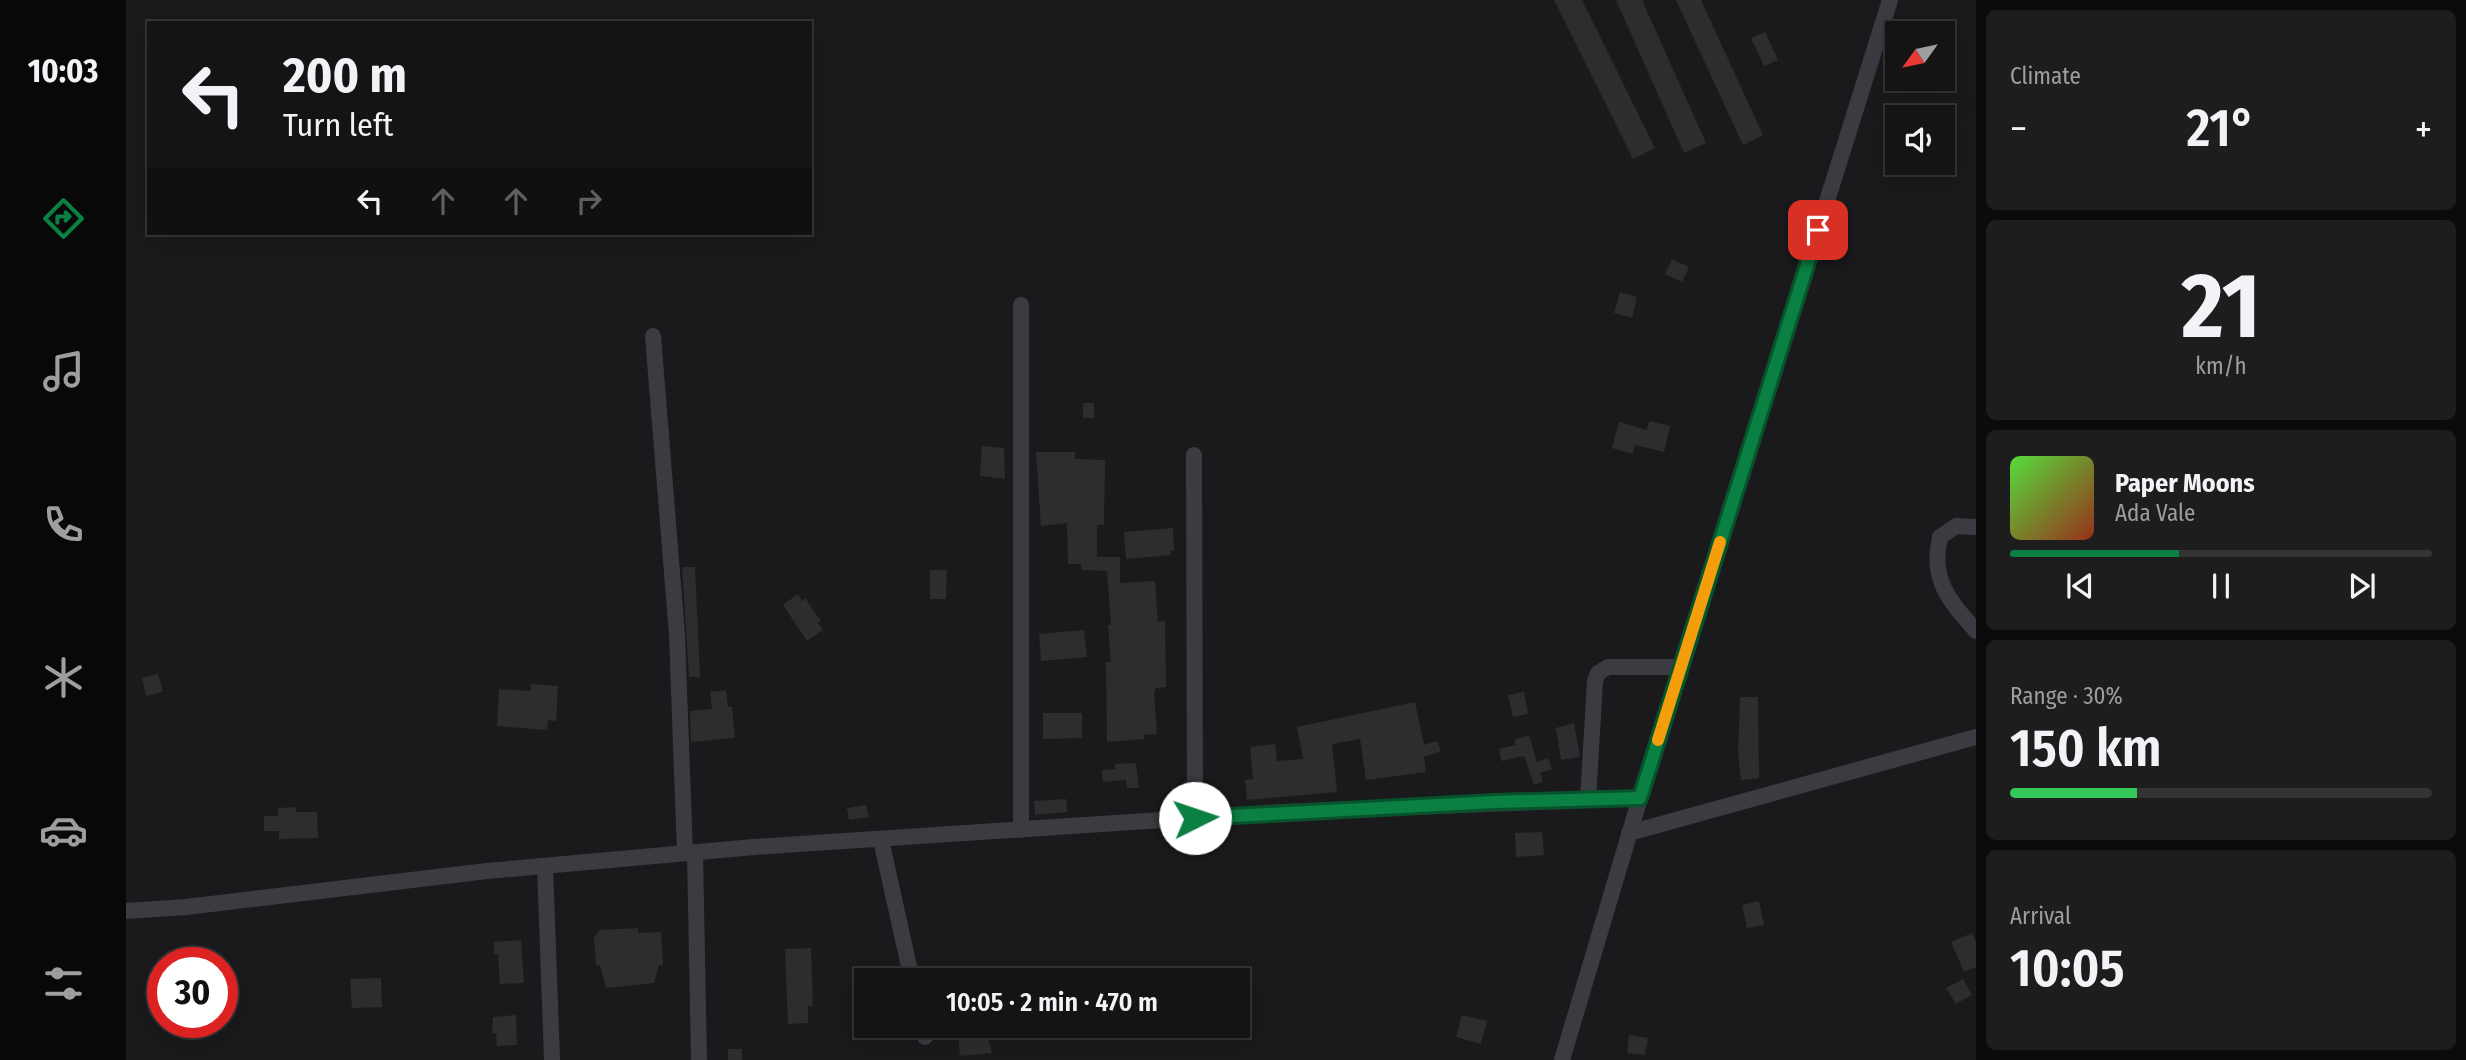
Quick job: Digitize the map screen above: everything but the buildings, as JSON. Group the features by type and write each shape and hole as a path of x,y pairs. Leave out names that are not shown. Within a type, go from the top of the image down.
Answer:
{"street":[{"path":"1562,1060 1629,833 1890,0"},
{"path":"1021,305 1021,830"},
{"path":"653,336 677,635 699,1060"},
{"path":"1194,455 1195,818"},
{"path":"1976,527 1956,526 1940,537 1935,559 1942,585 1976,631"},
{"path":"1588,800 1595,681 1598,673 1608,667 1681,667"},
{"path":"1629,833 1976,737"},
{"path":"126,911 690,853 1195,818 1640,798"},
{"path":"881,840 909,968"},
{"path":"545,866 552,1060"}],"slow traffic":[{"path":"1658,740 1720,542"}],"route":[{"path":"1195,818 1494,802 1640,798 1818,230"}]}
